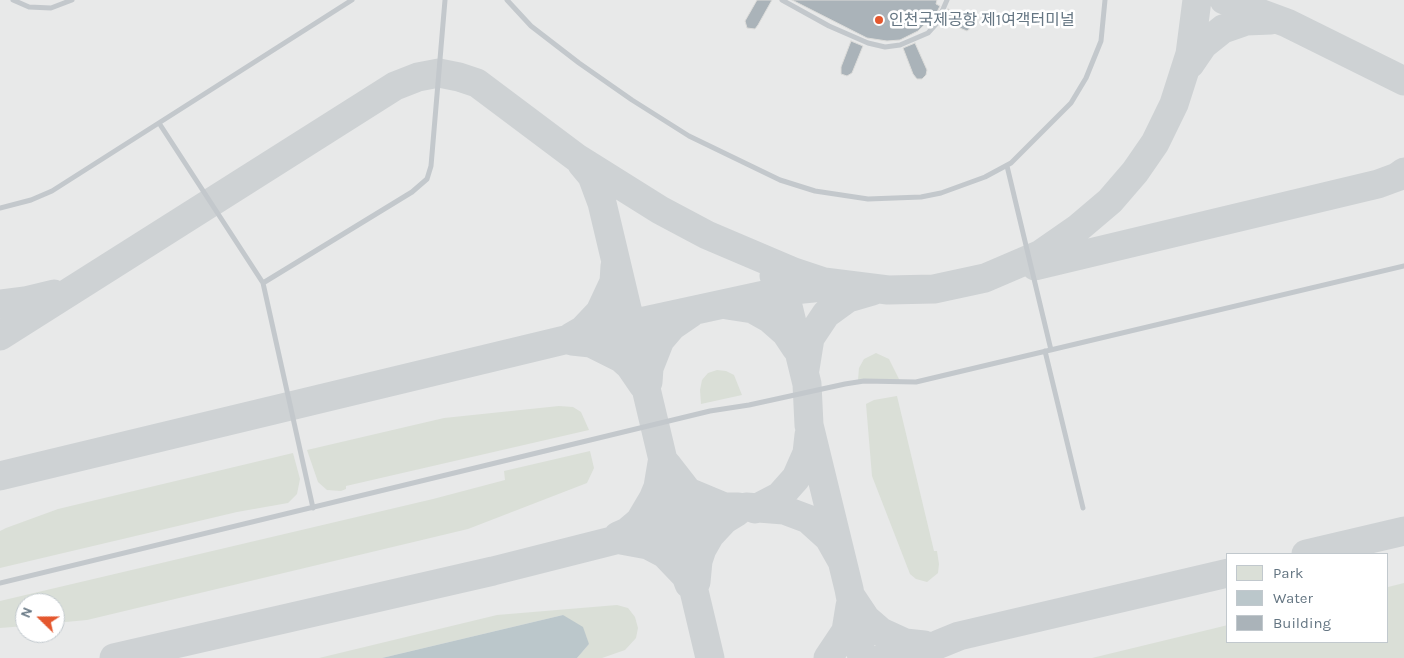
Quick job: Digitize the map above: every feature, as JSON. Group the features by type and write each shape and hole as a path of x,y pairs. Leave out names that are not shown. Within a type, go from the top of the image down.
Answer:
{"lane":[{"path":"13,0 29,7 51,8 72,0"},
{"path":"0,208 31,200 52,191 352,0"},
{"path":"263,283 412,192 426,179 431,166 445,0"},
{"path":"507,0 531,26 632,100 689,136 780,180 815,191 868,199 920,197 957,188 1006,166 1072,103 1086,78 1100,41 1105,0"},
{"path":"782,0 829,26 868,43 884,47 900,46 928,33 937,24 947,0"},
{"path":"159,123 263,283 313,508"},
{"path":"1006,166 1083,508"},
{"path":"0,583 710,411 749,405 864,381 916,382 1404,266"}],"shaded area":[{"path":"0,0 1404,0 1404,658 0,658"}],"green space":[{"path":"876,353 889,359 900,381 858,380 859,368 864,359"},
{"path":"717,370 726,371 734,375 742,395 701,404 700,390 702,380 708,373"},
{"path":"897,396 934,551 937,551 938,573 927,582 916,579 910,574 872,476 866,404 874,400"},
{"path":"559,406 573,407 581,412 589,430 346,486 346,489 341,491 327,490 318,482 307,450 444,418"},
{"path":"590,451 594,468 587,483 468,529 87,620 65,622 65,593 34,593 433,499 505,480 504,471"},
{"path":"293,453 300,479 297,494 288,503 237,512 0,568 0,531 6,528 58,509"},
{"path":"1404,583 1404,658 1092,658 1226,625 1226,643 1389,643 1389,587"},
{"path":"15,597 15,627 0,628 0,601"},
{"path":"617,605 628,608 635,617 638,628 636,638 625,650 602,658 577,658 589,644 563,615 382,658 319,658 497,615"}],"water":[{"path":"563,615 583,627 589,644 577,658 382,658"}],"building":[{"path":"757,0 772,0 755,29 747,28 745,21"},
{"name":"인천국제공항 제1여객터미널","path":"792,0 937,0 936,4 940,6 934,18 932,17 918,31 900,40 887,41 867,38"},
{"path":"948,9 972,19 972,27 967,31 943,21"},
{"path":"851,41 863,46 852,73 847,76 841,74 841,67"},
{"path":"915,43 927,70 926,75 922,79 917,79 913,74 903,48"}],"taxiway":[{"path":"0,336 395,86 418,77 439,73 477,83 577,158 660,210 707,235 794,272 824,282 888,290 934,289 985,278 1041,254 1077,229 1110,201 1135,172 1155,143 1174,104 1190,54 1197,0"},
{"path":"1224,0 1287,23 1404,81"},
{"path":"1190,64 1203,45 1223,29 1246,21 1271,20"},
{"path":"582,164 592,176 602,203 710,658"},
{"path":"1035,266 1378,184 1397,177 1404,172"},
{"path":"571,337 583,330 600,312 614,282 615,266"},
{"path":"774,276 786,298 807,384 809,425 849,589 862,658"},
{"path":"0,476 631,324 783,291 823,287"},
{"path":"805,369 810,338 826,314 848,298 872,291"},
{"path":"0,304 25,301 54,294"},
{"path":"727,305 753,309 769,318 786,333 796,348"},
{"path":"648,382 649,368 660,340 672,326 691,313"},
{"path":"572,341 591,343 621,358 630,366 643,385"},
{"path":"755,509 780,496 796,478 807,453 809,435"},
{"path":"618,536 627,532 640,521 658,487 662,463"},
{"path":"667,465 688,492 724,507 738,507"},
{"path":"114,658 493,571 746,507 784,510 808,519 829,538 842,561"},
{"path":"696,582 698,561 710,535 724,520 737,512"},
{"path":"1310,553 1404,531"},
{"path":"621,540 648,545 665,554 686,576 689,584"},
{"path":"883,658 937,645 959,636 1226,573"},
{"path":"852,598 866,619 881,632 905,643 924,645"},
{"path":"828,658 846,631 850,606"}],"place":[{"name":"인천국제공항 제1여객터미널","path":"879,20"}]}
